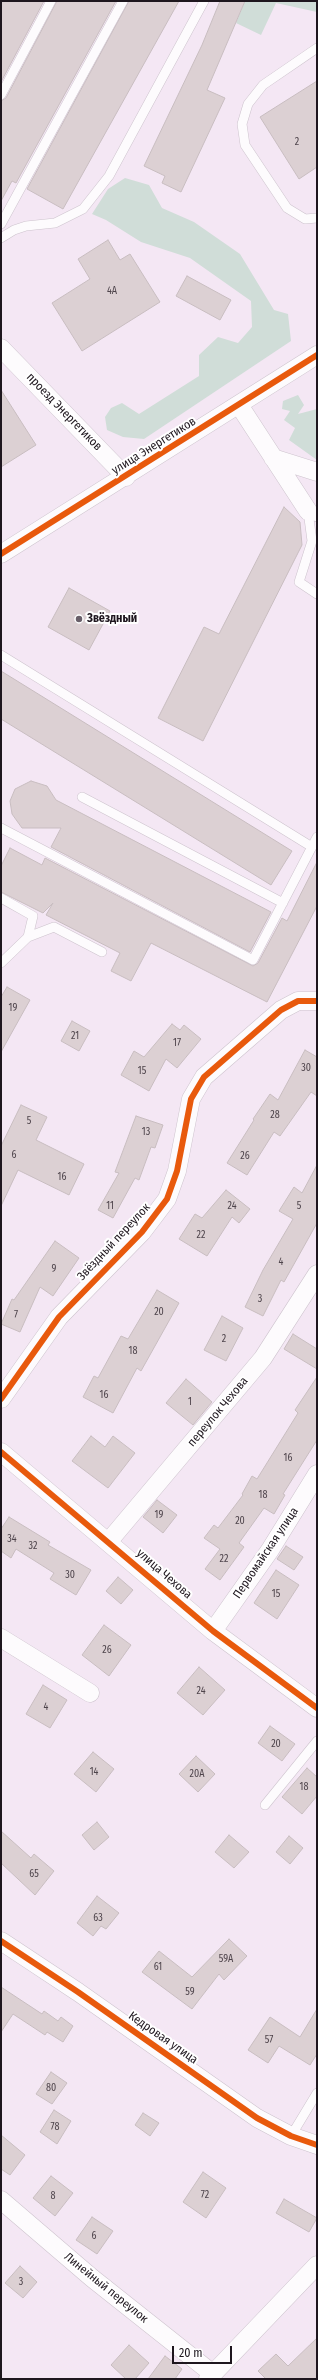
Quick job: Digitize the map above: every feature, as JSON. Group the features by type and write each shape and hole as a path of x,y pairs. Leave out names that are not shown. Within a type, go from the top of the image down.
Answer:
{"street":[{"name":"проезд Энергетиков","path":"1,348 126,477"},
{"name":"улица Энергетиков","path":"1,554 126,477 317,355"},
{"path":"239,405 313,514"},
{"path":"274,458 317,472"},
{"name":"Звёздный переулок","path":"1,1399 59,1317 142,1232 167,1199 177,1171 191,1099 204,1077 281,1010 298,1002 317,1001"},
{"name":"переулок Чехова","path":"109,1541 263,1358 317,1274"},
{"name":"улица Чехова","path":"1,1452 109,1541 213,1631 317,1708"},
{"name":"Первомайская улица","path":"213,1631 270,1550 317,1474"},
{"path":"1,1638 90,1693"},
{"name":"Кедровая улица","path":"1,1941 78,1992 256,2118 291,2136 317,2145"},
{"name":"Линейный переулок","path":"1,2200 210,2376"},
{"path":"210,2376 317,2264"}],"lane":[{"path":"1,95 51,1"},
{"path":"1,224 124,1"},
{"path":"1,238 14,230 26,226 55,223 83,209 109,176 204,1"},
{"path":"317,48 262,85 248,104 242,124 245,145 287,208 305,219 317,218"},
{"path":"313,514 312,541 299,582 317,594"},
{"path":"1,655 312,847"},
{"path":"82,797 283,903"},
{"path":"1,828 253,960 317,837"},
{"path":"1,898 33,916 28,937"},
{"path":"1,963 28,937 54,927 102,952"},
{"path":"265,1805 317,1741"},
{"path":"291,2136 317,2093"}],"shaded area":[{"path":"245,1 317,1 317,12 276,3 261,35 236,23"},
{"path":"125,178 149,185 162,208 194,222 240,254 274,310 288,314 291,341 144,439 123,437 107,430 105,417 111,408 122,403 139,414 199,376 199,355 218,337 238,343 252,327 251,301 190,258 141,242 106,220 92,214 108,189"},
{"path":"298,395 304,405 298,414 317,409 317,460 289,440 295,428 284,420 290,411 282,409 283,401"}],"building":[{"path":"1,1 44,1 1,82"},
{"path":"57,1 116,1 16,183 12,181 1,201 1,101 6,98"},
{"path":"129,1 179,1 63,209 27,189"},
{"path":"220,1 245,1 207,90 225,98 181,192 162,183 165,176 144,166 202,45"},
{"path":"317,81 317,167 299,179 260,117"},
{"path":"108,240 120,260 130,254 160,302 82,351 52,303 90,279 78,259"},
{"path":"187,276 231,300 220,320 176,296"},
{"path":"1,390 36,445 1,467"},
{"path":"284,507 300,522 302,545 203,741 158,718 204,627 219,634"},
{"path":"69,588 110,611 89,650 48,627"},
{"path":"1,671 292,851 271,885 1,719"},
{"path":"31,781 47,786 56,800 271,912 250,952 51,847 61,828 22,828 12,814 10,801 15,789"},
{"path":"10,848 42,865 45,858 253,966 258,963 282,918 287,921 317,862 317,906 267,1002 151,943 131,981 111,971 120,953 46,915 53,903 43,913 1,892 1,866"},
{"path":"7,987 30,1000 1,1052 1,997"},
{"path":"72,1021 90,1031 79,1051 61,1041"},
{"path":"172,1024 180,1030 184,1025 201,1039 177,1068 166,1059 149,1091 121,1075 134,1051 144,1057"},
{"path":"305,1050 317,1057 317,1096 311,1092 280,1136 274,1132 247,1175 227,1163 254,1120 253,1119 270,1094 278,1100"},
{"path":"21,1105 47,1117 36,1140 84,1164 69,1195 18,1170 1,1206 1,1146"},
{"path":"136,1116 163,1125 155,1148 151,1147 139,1180 135,1178 113,1218 98,1210 119,1173 115,1172"},
{"path":"317,1165 317,1223 284,1282 281,1280 263,1316 245,1307 263,1270 293,1219 279,1211 294,1187 302,1193"},
{"path":"226,1190 250,1209 239,1223 232,1217 207,1256 179,1239 195,1214 202,1218"},
{"path":"55,1241 79,1258 53,1296 40,1287 20,1332 1,1324 12,1299 14,1300"},
{"path":"157,1290 179,1303 141,1371 137,1368 113,1413 83,1397 94,1376 98,1378 121,1336 128,1339"},
{"path":"222,1316 243,1328 226,1361 204,1350"},
{"path":"293,1334 317,1349 317,1369 284,1349"},
{"path":"317,1377 317,1440 283,1494 285,1495 274,1514 264,1508 239,1543 244,1547 220,1580 205,1569 220,1549 204,1538 214,1525 218,1528 243,1495 242,1494 252,1476 257,1479 298,1413 295,1410"},
{"path":"186,1379 212,1402 193,1425 166,1403"},
{"path":"91,1436 105,1447 113,1436 135,1453 108,1488 72,1461"},
{"path":"157,1500 177,1515 163,1533 143,1517"},
{"path":"9,1517 50,1542 48,1545 91,1570 76,1595 50,1579 54,1573 16,1549 11,1558 1,1551 1,1529"},
{"path":"286,1546 303,1557 294,1570 277,1559"},
{"path":"276,1570 299,1585 277,1619 254,1603"},
{"path":"118,1577 133,1590 121,1604 106,1591"},
{"path":"104,1625 131,1645 109,1676 82,1655"},
{"path":"199,1667 225,1690 203,1715 177,1693"},
{"path":"43,1685 67,1700 50,1728 26,1714"},
{"path":"270,1726 295,1744 282,1761 258,1743"},
{"path":"93,1752 114,1769 96,1792 74,1774"},
{"path":"196,1756 215,1774 198,1792 179,1774"},
{"path":"307,1768 317,1777 317,1796 302,1814 282,1797"},
{"path":"97,1822 109,1837 94,1850 82,1835"},
{"path":"1,1831 31,1858 34,1854 54,1871 35,1895 1,1863"},
{"path":"229,1835 249,1852 234,1868 215,1852"},
{"path":"289,1836 303,1848 290,1864 276,1852"},
{"path":"97,1896 119,1913 106,1929 101,1926 93,1936 77,1923"},
{"path":"229,1939 247,1956 224,1980 219,1974 192,2009 142,1972 159,1951 192,1977"},
{"path":"1,1987 42,2014 44,2011 58,2021 61,2017 73,2026 63,2042 47,2032 45,2035 13,2014 1,2032"},
{"path":"317,2009 317,2054 310,2065 279,2046 268,2063 248,2050 270,2017 300,2037"},
{"path":"51,2072 67,2083 52,2104 36,2094"},
{"path":"54,2110 71,2121 57,2144 40,2132"},
{"path":"143,2113 159,2123 150,2136 135,2125"},
{"path":"1,2135 25,2155 10,2175 1,2169"},
{"path":"203,2172 226,2188 206,2218 183,2202"},
{"path":"51,2176 73,2193 55,2216 33,2198"},
{"path":"284,2199 317,2218 309,2232 276,2213"},
{"path":"92,2217 113,2231 97,2254 76,2240"},
{"path":"20,2266 37,2282 23,2298 5,2283"},
{"path":"317,2338 317,2379 266,2379 258,2371 276,2354 288,2366"},
{"path":"129,2345 149,2363 135,2379 126,2379 111,2365"},
{"path":"165,2356 182,2369 175,2379 148,2379"}],"cycle path":[{"path":"1,554 317,355"},
{"path":"1,1399 59,1317 142,1232 167,1199 177,1171 191,1099 204,1077 281,1010 298,1001 317,1001"},
{"path":"1,1452 213,1631 317,1708"},
{"path":"1,1941 78,1992 257,2118 291,2136 317,2145"}],"place":[{"name":"Звёздный","path":"79,619"}]}
